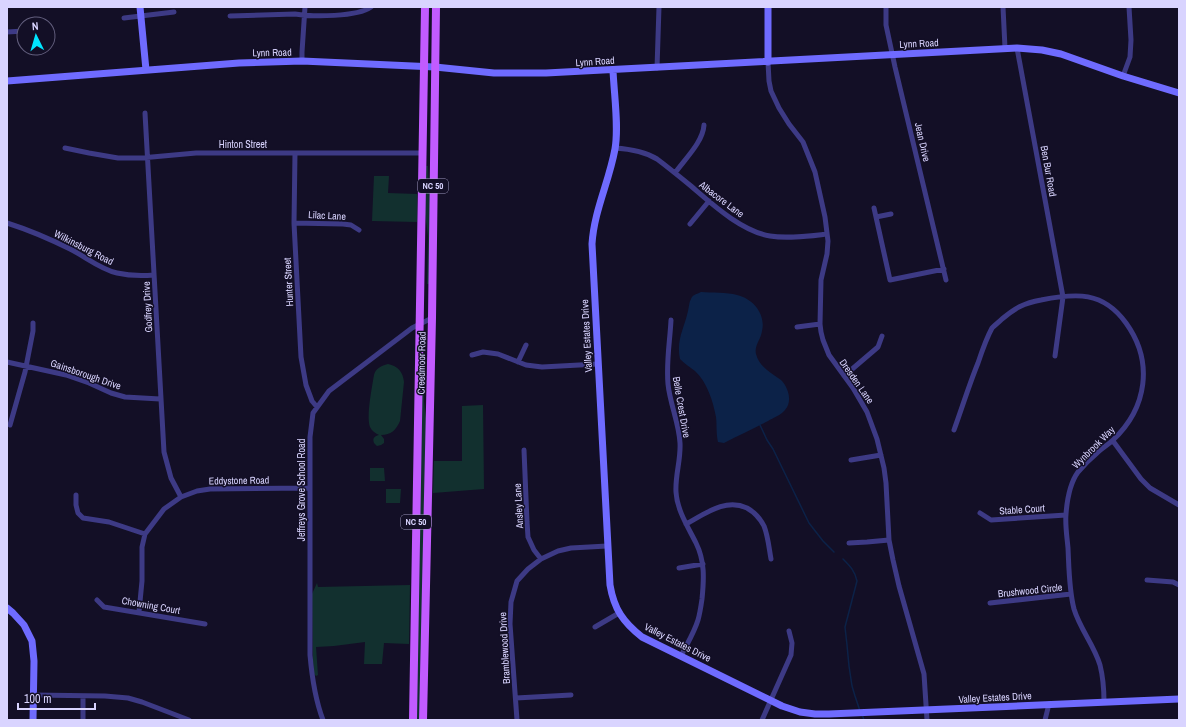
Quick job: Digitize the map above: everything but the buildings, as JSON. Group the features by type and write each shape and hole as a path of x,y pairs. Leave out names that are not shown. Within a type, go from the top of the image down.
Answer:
{"main road":[{"name":"Creedmoor Road","path":"413,720 425,7"},
{"name":"Creedmoor Road","path":"423,720 432,318 436,7"}],"street":[{"path":"140,7 146,70"},
{"path":"302,61 305,7"},
{"path":"230,16 295,14 304,16 350,14 366,11 371,7"},
{"path":"657,68 659,7"},
{"path":"768,7 768,62"},
{"name":"Jean Drive","path":"886,7 886,25 946,280"},
{"path":"1003,7 1005,48"},
{"path":"1123,76 1130,55 1131,40 1129,7"},
{"path":"124,18 174,12"},
{"name":"Lynn Road","path":"7,81 239,63 302,61 424,66 494,73 573,73 1017,48 1042,50 1060,54 1123,76 1179,93"},
{"name":"Ben Bur Road","path":"1017,48 1063,296 1056,356"},
{"name":"Dresden Lane","path":"768,62 771,91 789,124 803,142 815,172 828,234 828,248 821,280 820,324 823,340 832,361 856,393 868,412 873,424 886,483 889,540 898,582 924,674 928,720"},
{"name":"Valley Estates Drive","path":"613,70 616,128 615,148 598,210 592,239 610,585 612,598 619,613 628,626 642,637 790,709 829,717 927,710 1179,699"},
{"name":"Godfrey Drive","path":"145,113 160,399 165,458 171,478 181,497"},
{"path":"675,173 700,139 704,132 704,125"},
{"name":"Hinton Street","path":"65,148 118,158 148,158 186,153 423,153"},
{"name":"Albacore Lane","path":"615,148 641,151 649,154 737,222 754,232 771,236 828,234"},
{"name":"Hunter Street","path":"295,153 294,223 301,356 306,385 312,401 317,407"},
{"path":"690,224 709,201"},
{"path":"874,208 890,280 944,269"},
{"path":"876,217 891,214"},
{"name":"Wilkinsburg Road","path":"7,223 31,231 70,249 106,270 134,276 154,275"},
{"name":"Lilac Lane","path":"294,223 343,224 351,225 359,230"},
{"name":"Wynbrook Way","path":"954,430 983,349 993,327 1013,310 1027,303 1063,296 1087,296 1104,302 1115,309 1131,330 1142,360 1144,375 1143,388 1135,411 1127,424 1113,441 1097,452 1078,474 1070,492 1066,515 1071,594 1074,610 1100,664 1104,687 1104,702"},
{"name":"Jeffreys Grove School Road","path":"323,720 313,683 310,655 309,488 310,437 313,413 329,391 337,383 412,328 432,318"},
{"name":"Belle Crest Drive","path":"671,320 667,356 667,375 669,394 678,427 680,442 680,459 676,477 676,493 679,508 700,552 704,577 700,614 681,656"},
{"path":"10,425 26,366 33,331 33,323"},
{"path":"796,327 820,324"},
{"path":"844,376 878,347 882,336"},
{"path":"518,362 526,345"},
{"path":"472,355 483,352 498,354 526,366 542,367 598,364"},
{"name":"Gainsborough Drive","path":"7,362 66,375 125,397 160,399"},
{"path":"1113,441 1141,479 1150,488 1179,505"},
{"name":"Ansley Lane","path":"524,450 528,537 540,559"},
{"path":"851,460 881,455"},
{"name":"Eddystone Road","path":"139,612 142,581 142,547 145,534 164,509 181,497 197,491 210,489 309,488"},
{"path":"76,495 78,513 83,518 109,522 145,534"},
{"path":"686,524 721,506 732,504 744,507 761,520 766,532 771,559"},
{"name":"Stable Court","path":"980,513 991,520 1066,515"},
{"path":"849,543 889,540"},
{"name":"Bramblewood Drive","path":"517,720 510,624 511,602 517,581 540,559 558,551 571,548 607,546"},
{"path":"679,568 703,564"},
{"path":"1147,580 1173,582 1179,585"},
{"name":"Brushwood Circle","path":"990,603 1071,594"},
{"name":"Chowning Court","path":"97,600 104,607 205,624"},
{"path":"7,608 24,625 32,641 34,660 33,720"},
{"path":"595,627 619,613"},
{"path":"762,720 791,655 792,643 789,631"},
{"path":"33,695 105,696 128,698 189,720"},
{"path":"516,698 571,695"},
{"path":"83,696 83,720"},
{"path":"1045,720 1049,704"}],"green space":[{"path":"426,166 428,166 430,204 429,284 427,284 428,236 425,214"},
{"path":"374,176 389,176 388,193 417,194 417,222 372,221"},
{"path":"423,353 425,353 424,402 427,426 421,720 416,720"},
{"path":"388,364 397,368 401,372 404,382 400,421 393,431 388,434 381,435 384,439 384,443 377,446 373,440 379,435 372,430 369,422 370,402 374,375 379,368"},
{"path":"483,405 484,489 433,493 434,461 462,461 462,406"},
{"path":"370,468 384,468 385,481 370,481"},
{"path":"386,489 401,489 400,503 386,503"},
{"path":"317,583 318,587 410,585 409,644 384,643 382,664 364,664 365,642 316,647 318,675 316,676 314,674 313,662 312,594"}],"water":[{"path":"701,292 737,295 749,300 757,308 763,325 756,348 756,354 760,363 786,386 789,394 789,402 785,410 777,416 724,443 718,442 715,411 706,386 699,375 680,359 680,340 690,302 692,296"}],"waterway":[{"path":"760,425 809,523 834,552"},
{"path":"843,559 852,569 857,581 845,627 852,686 860,711"},
{"path":"862,714 864,720"}]}
